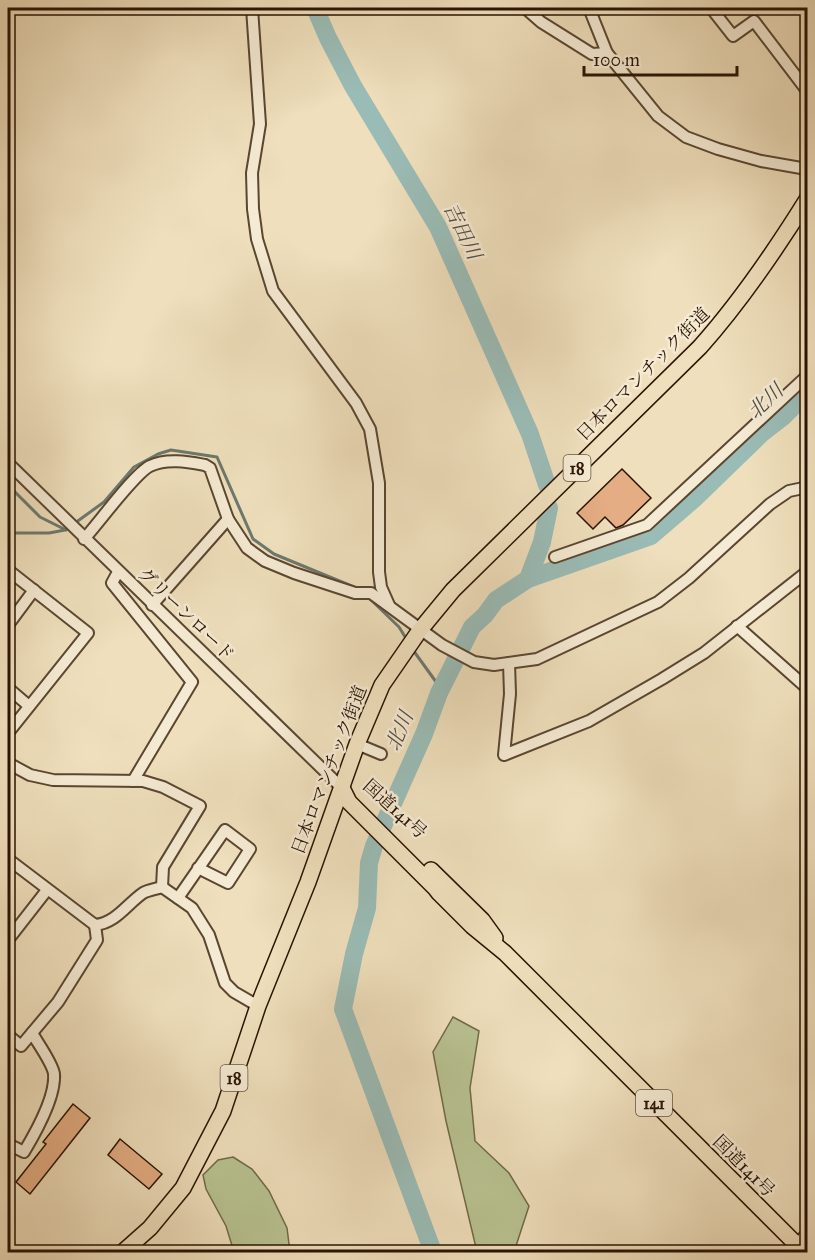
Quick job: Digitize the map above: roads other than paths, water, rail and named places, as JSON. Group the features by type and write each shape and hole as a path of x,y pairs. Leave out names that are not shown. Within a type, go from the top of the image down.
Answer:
{"highway":[{"name":"日本ロマンチック街道","path":"123,1252 150,1228 183,1188 223,1111 258,1006 308,882 357,744 382,685 420,630 453,590 726,319 768,261 807,198"},
{"name":"国道141号","path":"342,788 349,802 366,813 388,834 472,926 505,953 797,1250"}],"street":[{"path":"252,8 260,124 252,173 257,239 273,291 356,403 370,429 379,483 379,572 381,587 390,606"},
{"path":"525,8 542,22 592,54 608,53"},
{"path":"589,8 608,53 658,116 686,137 761,161 801,168 807,164"},
{"path":"711,8 733,36 754,21 807,92"},
{"path":"555,556 647,525 807,375"},
{"path":"84,539 148,466 162,462 206,465 210,468 228,519 248,548 265,561 294,573 355,592 371,593 442,645 474,662 494,665 537,659 658,602 689,578 770,504 789,491 807,487"},
{"name":"グリーンロード","path":"8,463 342,788"},
{"path":"152,605 228,519"},
{"path":"8,570 88,633 8,733"},
{"path":"118,572 112,583 192,682 133,781"},
{"path":"509,663 510,694 504,755 589,721 704,652 806,575"},
{"path":"8,625 34,591"},
{"path":"737,626 807,689"},
{"path":"8,688 29,706"},
{"path":"357,744 381,754"},
{"path":"8,763 30,775 53,780 143,782 162,787 200,806 163,867 162,887"},
{"path":"178,898 198,868 225,830 250,849 228,883 198,868"},
{"path":"8,859 94,925 97,940 58,1002 21,1046 8,1035"},
{"path":"162,887 192,908 209,935 225,982 234,992 258,1006"},
{"path":"94,925 104,924 124,911 144,892 162,887"},
{"path":"8,940 47,890"},
{"path":"8,1144 24,1152 36,1132 52,1091 54,1072 32,1033"},
{"path":"797,1250 807,1232"}],"waterway":[{"name":"吉田川","path":"315,8 353,86 438,227 530,434 547,485"},
{"name":"北川","path":"433,1252 343,1009 354,954 367,908 369,863 374,846 424,734 439,693 472,627 496,600 528,579 651,536 808,392"},
{"path":"75,523 104,502 134,467 158,454 171,450 217,457 253,539 274,554 354,587"},
{"path":"8,485 40,517 66,530 70,527"},
{"name":"吉田川","path":"528,579 542,542 549,508"},
{"path":"8,533 49,533 65,530"},
{"path":"367,596 399,627 407,640"},
{"path":"413,650 439,686 439,693"}]}
